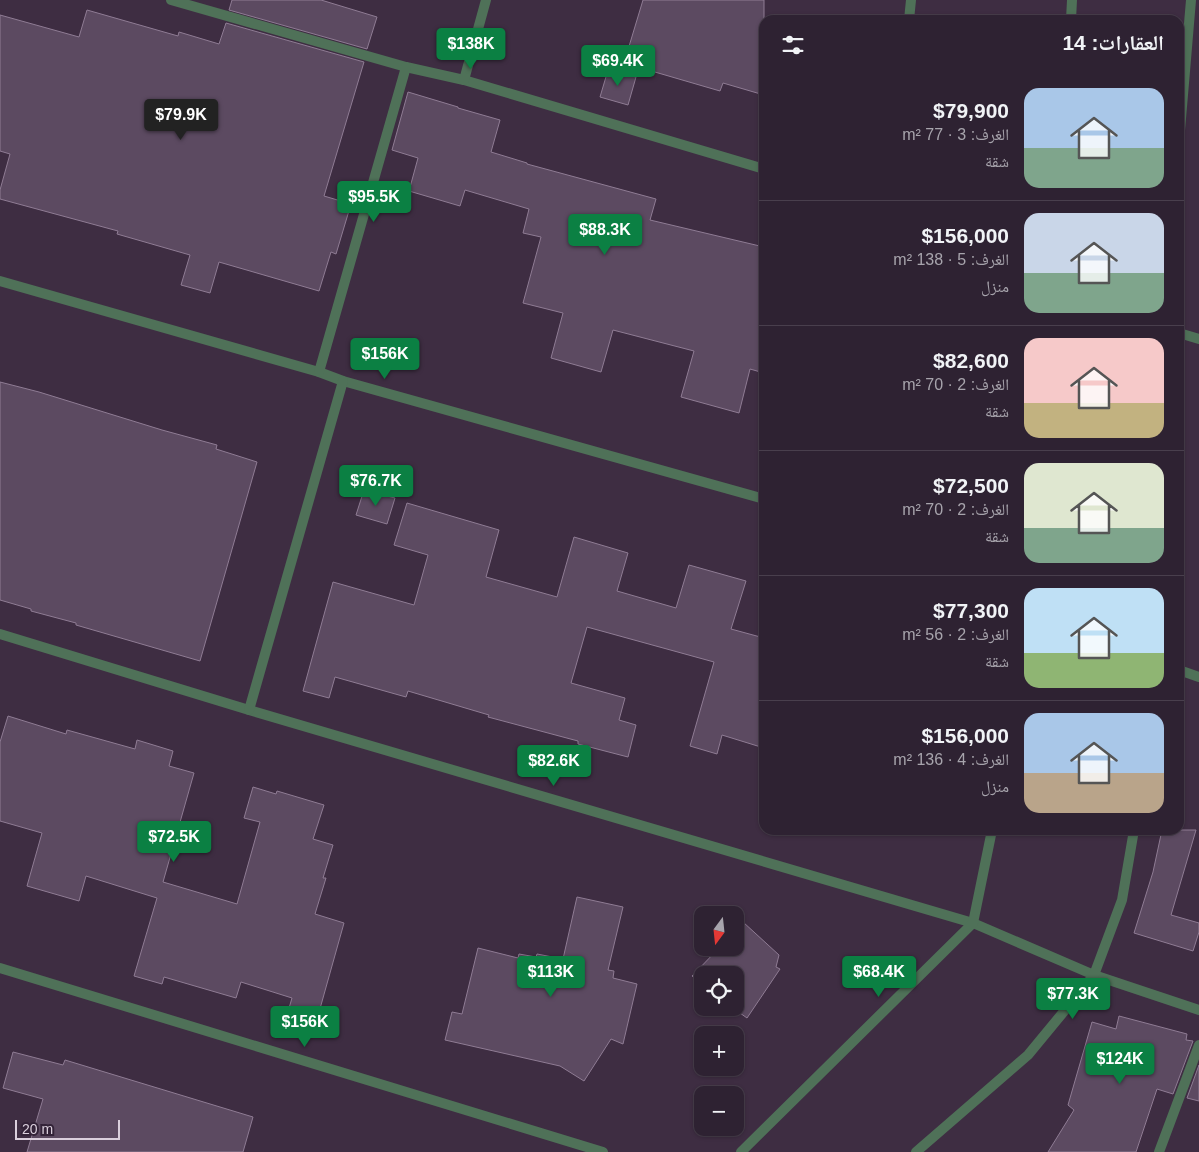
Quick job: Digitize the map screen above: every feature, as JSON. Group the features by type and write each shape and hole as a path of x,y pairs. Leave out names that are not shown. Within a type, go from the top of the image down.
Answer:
{"street":[{"path":"171,0 406,68 464,80 759,168"},
{"path":"464,80 486,0"},
{"path":"910,15 911,0"},
{"path":"1071,15 1072,0"},
{"path":"1184,78 1191,0"},
{"path":"1188,26 1199,29"},
{"path":"319,372 406,68"},
{"path":"0,282 319,372 342,381 759,498"},
{"path":"1184,335 1199,340"},
{"path":"249,710 342,381"},
{"path":"0,634 249,710 973,923 1094,975 1199,1010"},
{"path":"1184,672 1199,677"},
{"path":"740,1152 973,923 991,835"},
{"path":"916,1152 1028,1054 1094,975 1122,900 1133,835"},
{"path":"0,968 603,1152"},
{"path":"1159,1152 1199,1045"}],"building":[{"path":"232,0 321,0 377,17 367,49 229,10"},
{"path":"643,0 764,0 764,15 759,15 759,94 723,83 720,91 624,63"},
{"path":"87,10 178,36 179,32 219,44 226,23 364,62 324,196 351,204 336,254 331,252 319,291 219,262 210,293 181,285 190,255 117,234 118,231 0,199 0,190 10,154 0,151 0,15 79,37"},
{"path":"608,70 636,77 628,105 600,97"},
{"path":"408,92 500,120 491,152 527,164 656,199 650,220 759,246 759,372 750,369 739,413 681,397 694,351 613,330 601,372 551,358 563,313 523,303 541,237 523,233 529,209 465,190 460,206 409,191 418,158 392,150"},
{"path":"0,382 217,445 216,449 257,462 200,661 76,625 76,623 31,611 31,609 0,600"},
{"path":"364,490 395,498 387,524 356,515"},
{"path":"407,503 499,530 486,577 557,597 574,537 628,553 617,591 676,608 689,565 746,581 731,629 759,637 759,746 722,735 717,754 690,746 714,662 587,627 571,683 625,698 619,720 636,725 628,757 578,744 578,741 488,717 489,715 408,691 406,697 335,677 329,698 303,691 333,582 414,605 428,555 394,545"},
{"path":"8,716 66,734 67,730 135,749 137,740 173,751 169,766 194,773 163,882 237,904 260,822 244,818 253,787 276,794 277,791 324,805 313,839 333,845 323,878 326,878 315,914 344,923 316,1023 287,1015 292,998 241,982 236,998 164,977 162,984 134,976 157,898 86,876 79,901 27,886 42,833 0,821 0,742"},
{"path":"1184,830 1196,830 1171,915 1199,923 1199,932 1193,951 1134,933 1153,872 1161,835 1184,835"},
{"path":"577,897 623,907 608,970 614,971 613,978 637,984 623,1044 611,1039 584,1081 560,1066 445,1040 452,1012 462,1014 478,948 518,958 519,954 536,957 537,954 563,959"},
{"path":"744,923 779,955 776,967 780,969 747,1018 744,1016 744,966 702,966 711,956 744,956"},
{"path":"1119,1016 1187,1034 1186,1040 1193,1041 1173,1094 1157,1089 1136,1152 1048,1152 1074,1110 1068,1105 1092,1022 1116,1029"},
{"path":"13,1052 63,1065 65,1060 253,1117 243,1152 27,1152 43,1099 3,1088"},
{"path":"1199,1065 1199,1101 1187,1098"}]}
